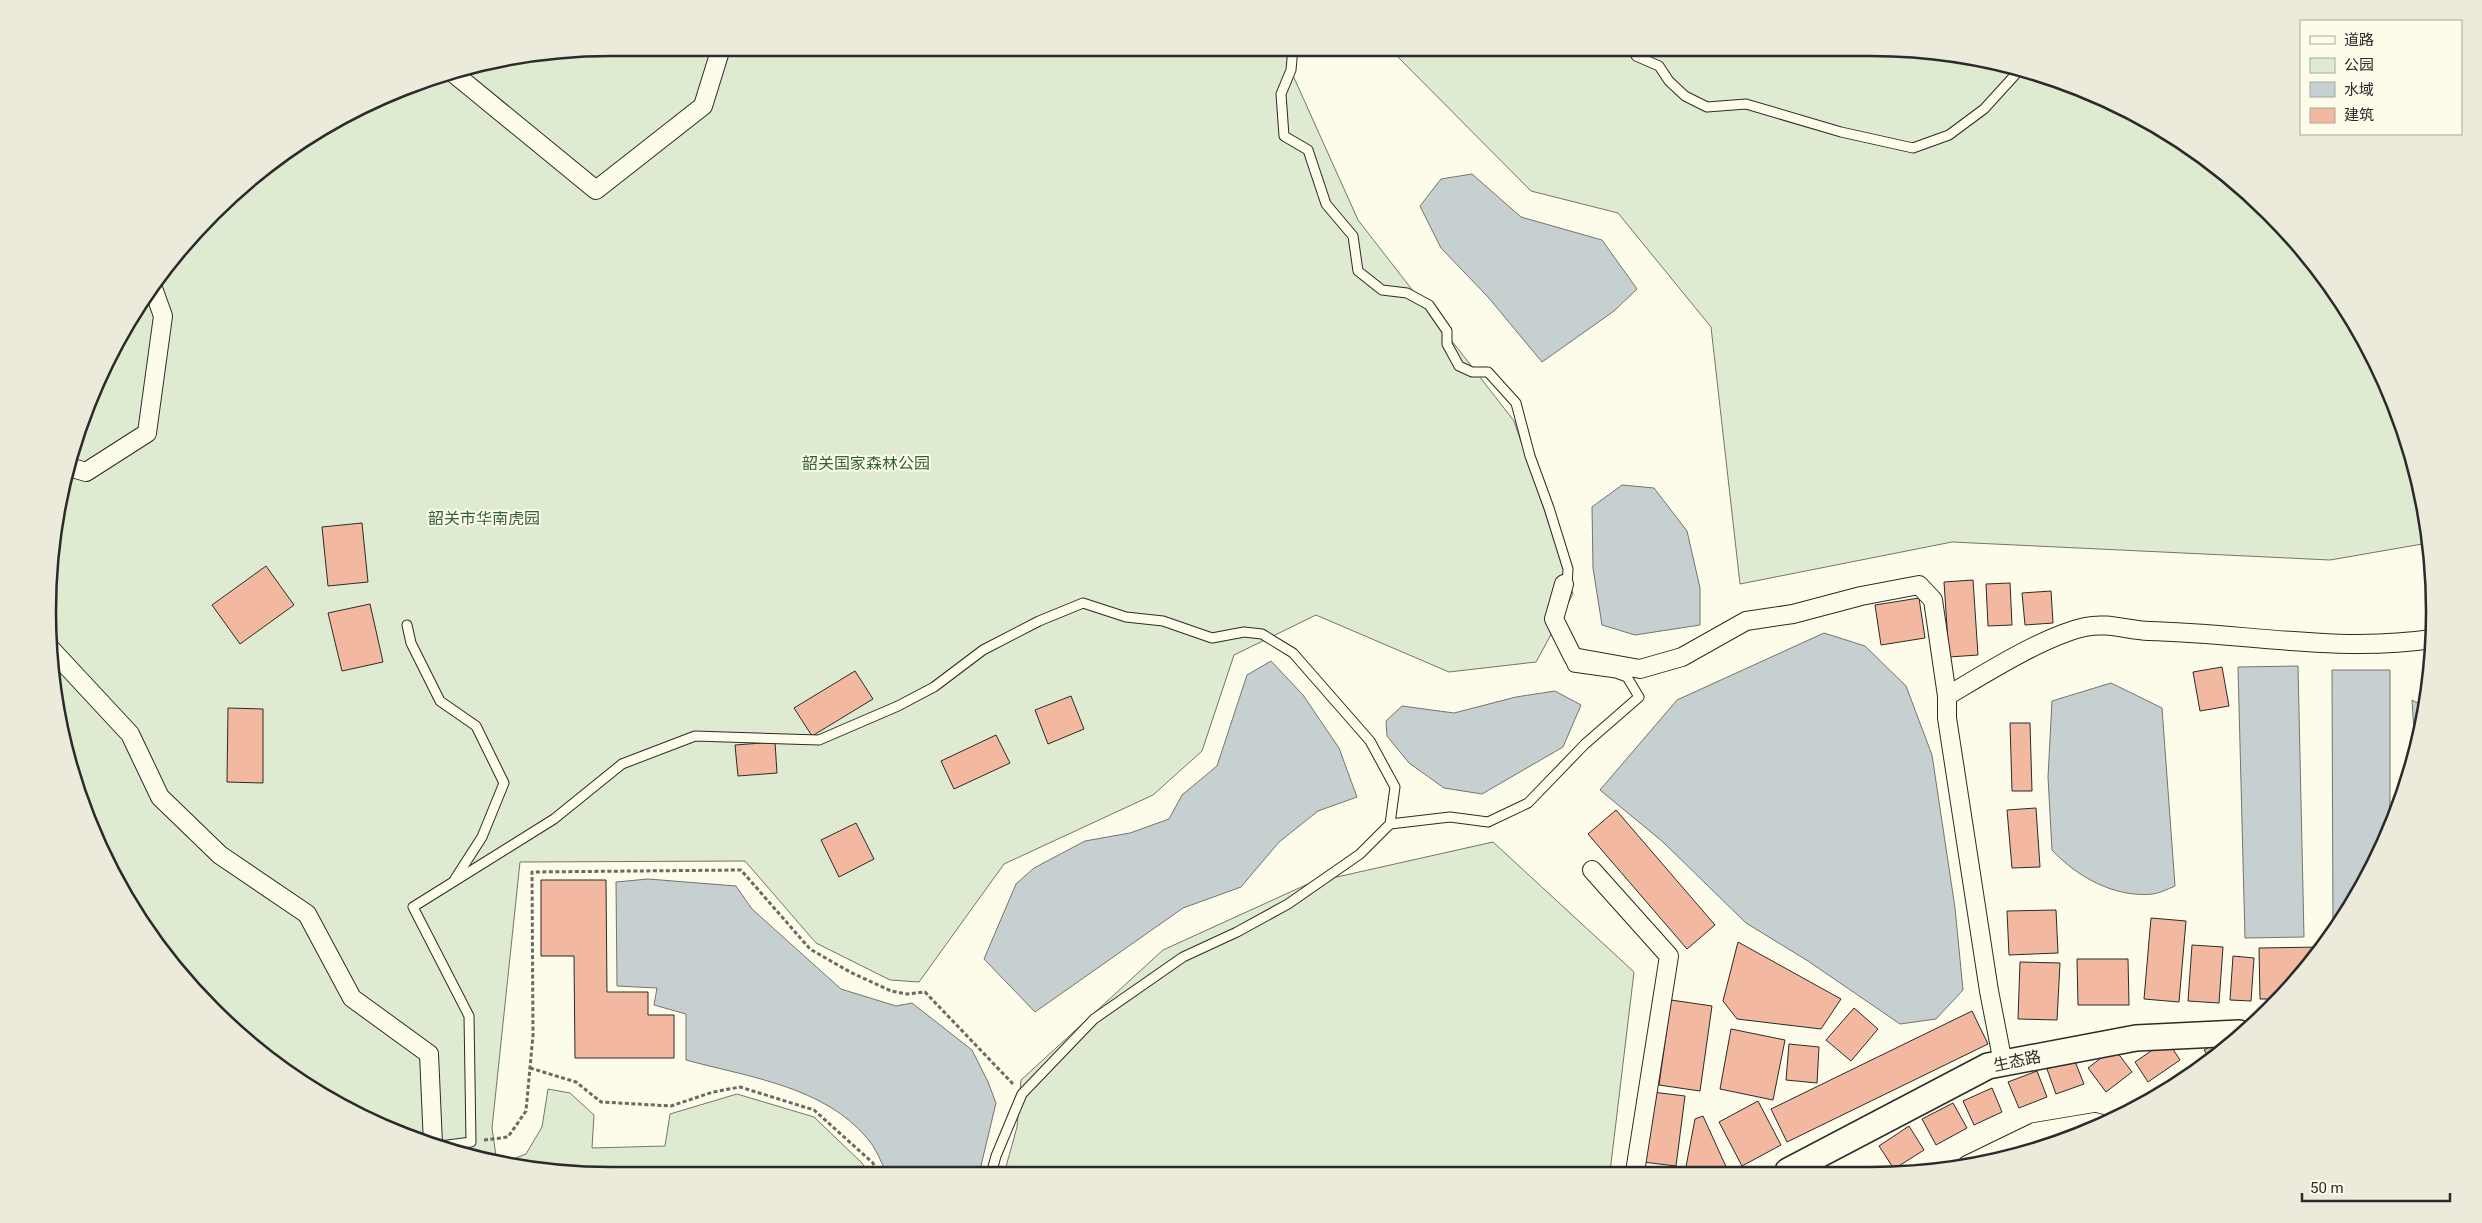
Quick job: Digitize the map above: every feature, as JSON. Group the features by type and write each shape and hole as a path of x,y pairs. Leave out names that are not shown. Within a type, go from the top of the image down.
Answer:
{"street":[{"path":"459,78 596,190 704,106 719,56"},
{"path":"75,469 86,472 147,433 163,316 156,295"},
{"path":"1564,584 1554,619 1573,657 1640,669 1682,657 1746,621 1793,614 1861,596 1919,585 1933,600 1947,696 1948,728 1989,992 2003,1063"},
{"path":"1947,696 2044,643 2084,627 2109,624 2143,631 2207,632 2272,639 2350,643 2425,639"},
{"path":"58,657 130,734 160,797 220,855 307,914 352,998 429,1054 433,1137"},
{"path":"1592,870 1669,956 1636,1167"},
{"name":"生态路","path":"1796,1167 1988,1066 2136,1038 2232,1033"},
{"path":"1991,1153 2035,1132 2083,1124"}],"lane":[{"path":"1293,56 1292,70 1281,94 1284,136 1308,150 1326,204 1353,236 1358,271 1382,290 1407,293 1428,305 1448,331 1447,344 1459,366 1472,372 1488,372 1516,403 1530,456 1568,569 1566,599 1562,607 1564,646 1573,667 1616,673 1627,677 1639,698 1584,744 1528,803 1488,822 1450,817 1390,824"},
{"path":"1636,56 1659,66 1669,81 1685,96 1707,107 1746,104 1842,132 1913,148 1949,135 1984,109 2015,75"},
{"path":"455,1144 471,1142 469,1016 413,907 554,819 622,764 695,736 819,740 898,706 934,687 983,650 1039,621 1083,603 1126,617 1163,621 1212,638 1244,632 1262,634 1293,653 1370,742 1395,786 1390,824 1360,854 1288,904 1238,932 1183,957 1094,1019 1022,1094 993,1167"},
{"path":"407,625 411,643 440,701 476,726 504,783 482,837 454,882"}],"path":[{"path":"471,1142 508,1137 526,1111 533,1035 532,872 741,870 810,949 850,972 891,991 907,994 925,992 1022,1094"},
{"path":"530,1068 576,1082 601,1102 671,1106 712,1092 740,1087 814,1110 873,1163 875,1167"}],"green space":[{"name":"韶关国家森林公园","path":"612,56 1292,56 1291,71 1358,220 1514,421 1573,594 1536,662 1449,672 1316,615 1234,655 1202,751 1153,795 1004,864 919,982 890,980 816,943 745,861 520,862 492,1128 496,1154 468,1148 399,1124 334,1092 303,1073 245,1029 194,978 150,920 114,857 86,790 67,720 57,648 57,575 61,539 75,468 99,399 131,334 171,273 194,245 245,194 303,150 366,114 399,99 468,75 503,67 575,57"},
{"path":"1397,56 1907,57 1979,67 2014,75 2083,99 2148,131 2209,171 2263,219 2311,273 2351,334 2383,399 2407,468 2422,544 2330,560 1952,542 1740,584 1711,327 1618,213 1531,191"},
{"path":"1493,842 1634,972 1611,1167 1006,1167 1017,1127 1021,1080 1163,950 1310,883"},
{"path":"548,1089 570,1093 594,1115 592,1148 665,1146 670,1114 737,1094 814,1117 864,1167 612,1167 575,1166 516,1158 526,1154 542,1127"}],"water":[{"path":"1472,174 1521,217 1602,240 1637,289 1614,311 1542,362 1488,297 1441,248 1420,206 1441,179"},
{"path":"1622,485 1654,488 1687,531 1700,588 1700,625 1635,635 1602,625 1593,568 1592,507"},
{"path":"1824,633 1865,646 1906,686 1932,755 1955,908 1963,990 1936,1019 1900,1024 1808,961 1746,923 1663,842 1600,790 1677,700"},
{"path":"1271,661 1303,695 1339,748 1357,797 1318,811 1279,842 1241,887 1183,908 1035,1012 984,959 1016,884 1034,868 1085,841 1130,833 1169,819 1182,795 1217,766 1247,675"},
{"path":"2298,666 2304,937 2245,938 2238,667"},
{"path":"2332,670 2390,670 2390,806 2368,857 2333,918"},
{"path":"2111,683 2162,708 2175,886 2156,893 2125,893 2098,884 2073,869 2052,850 2048,777 2052,701"},
{"path":"1555,691 1581,705 1563,747 1482,794 1444,788 1409,763 1387,736 1386,721 1402,706 1454,713 1516,697"},
{"path":"2412,700 2418,703 2414,726"},
{"path":"648,879 736,886 752,909 841,989 896,1006 912,1003 972,1050 988,1082 996,1103 981,1167 884,1167 867,1138 849,1120 829,1106 807,1095 759,1078 686,1060 686,1014 654,1005 657,988 617,986 616,882"}],"building":[{"path":"362,523 368,582 328,586 322,527"},
{"path":"266,566 294,605 240,644 212,605"},
{"path":"1973,580 1978,655 1949,657 1944,582"},
{"path":"2010,583 2012,625 1988,626 1986,584"},
{"path":"2051,591 2053,623 2025,625 2022,593"},
{"path":"1919,598 1925,638 1881,645 1875,605"},
{"path":"370,604 383,662 342,671 328,613"},
{"path":"2222,667 2229,706 2200,711 2193,672"},
{"path":"855,671 873,699 812,736 794,708"},
{"path":"1071,696 1084,729 1048,744 1035,710"},
{"path":"228,708 263,709 263,783 227,782"},
{"path":"2010,723 2030,723 2032,791 2012,791"},
{"path":"996,735 1010,763 954,789 941,761"},
{"path":"775,742 777,773 738,776 735,745"},
{"path":"2036,808 2040,867 2012,868 2007,810"},
{"path":"1616,810 1715,925 1687,949 1588,834"},
{"path":"856,823 874,859 839,877 821,840"},
{"path":"541,880 606,880 607,992 648,992 648,1015 674,1015 674,1058 575,1058 574,956 541,956"},
{"path":"2056,910 2058,953 2009,955 2007,911"},
{"path":"2151,918 2186,921 2179,1002 2144,999"},
{"path":"1738,942 1841,999 1821,1029 1737,1019 1723,1001"},
{"path":"2192,945 2223,947 2219,1003 2188,1001"},
{"path":"2313,947 2268,999 2260,999 2259,948"},
{"path":"2233,956 2254,958 2251,1001 2230,1000"},
{"path":"2077,959 2128,959 2129,1005 2078,1005"},
{"path":"2020,962 2060,963 2057,1020 2018,1019"},
{"path":"1671,1000 1712,1006 1700,1091 1659,1085"},
{"path":"1854,1008 1878,1029 1851,1061 1826,1040"},
{"path":"1972,1011 1988,1044 1787,1142 1771,1109"},
{"path":"1731,1029 1785,1040 1773,1100 1720,1089"},
{"path":"2226,1037 2226,1038 2206,1054 2204,1050"},
{"path":"2167,1040 2180,1060 2148,1082 2135,1062"},
{"path":"1789,1044 1819,1047 1817,1083 1786,1080"},
{"path":"2114,1048 2132,1072 2106,1092 2088,1068"},
{"path":"2074,1059 2084,1084 2056,1094 2047,1069"},
{"path":"2037,1071 2047,1097 2019,1108 2008,1082"},
{"path":"1992,1088 2002,1112 1974,1125 1963,1101"},
{"path":"1652,1092 1685,1096 1676,1166 1643,1162"},
{"path":"1758,1101 1781,1145 1742,1166 1719,1122"},
{"path":"1953,1103 1967,1128 1936,1145 1922,1119"},
{"path":"1703,1116 1726,1167 1686,1167 1695,1119"},
{"path":"1909,1126 1924,1150 1898,1166 1892,1166 1879,1146"}],"park label":[{"name":"韶关市华南虎园","path":"484,518"}]}
